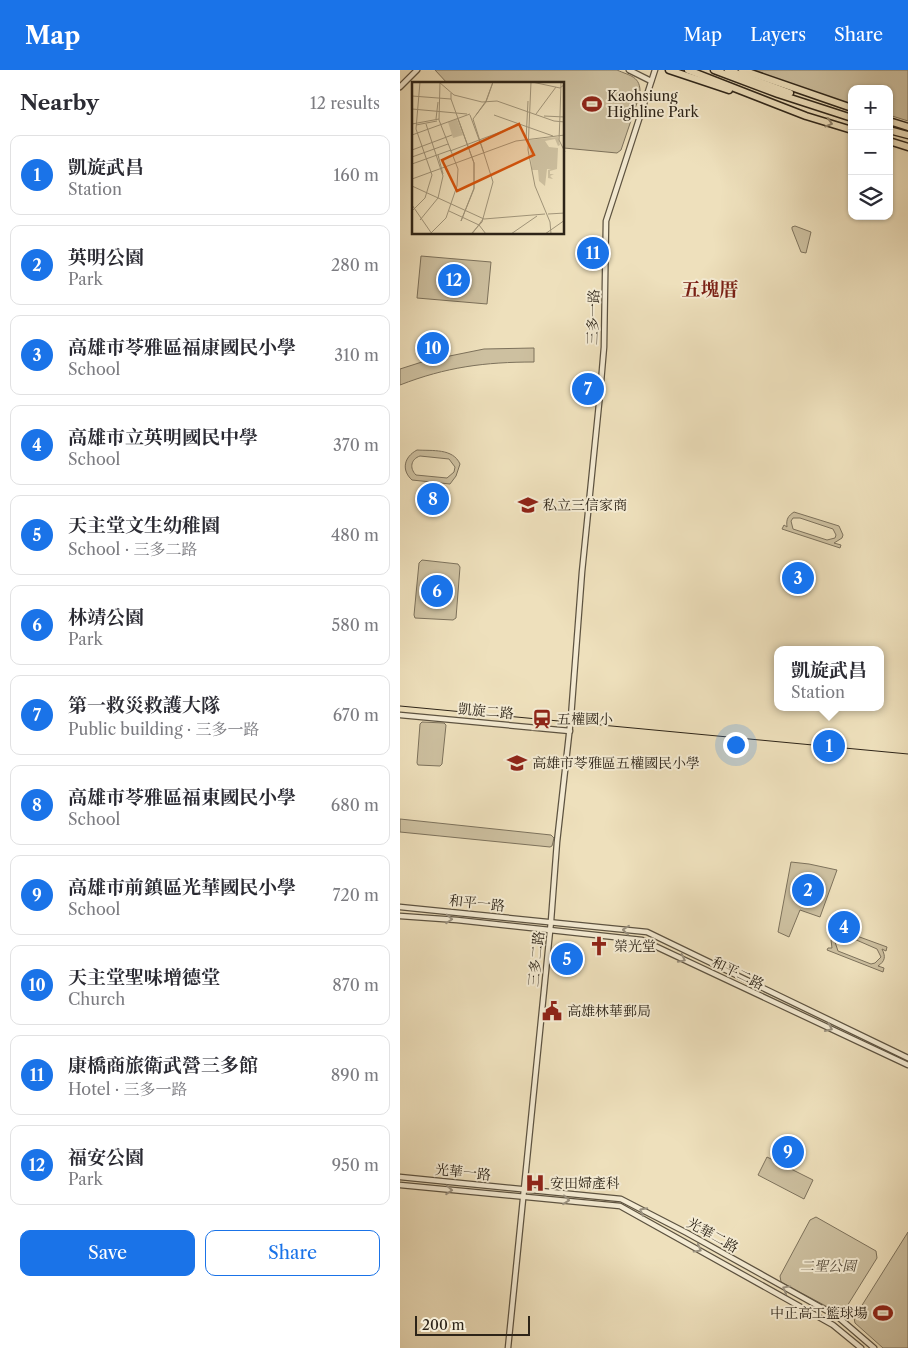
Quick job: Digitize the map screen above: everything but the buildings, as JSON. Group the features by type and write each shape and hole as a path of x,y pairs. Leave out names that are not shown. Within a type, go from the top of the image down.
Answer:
{"highway":[{"path":"670,70 848,129"},
{"path":"688,70 806,116"},
{"path":"714,70 778,94 848,116"},
{"path":"728,70 848,115"},
{"path":"742,70 848,107"},
{"path":"893,122 908,127"},
{"path":"893,131 908,135"},
{"path":"893,142 908,147"}],"street":[{"path":"400,87 417,70"},
{"path":"629,70 652,81"},
{"name":"三多一路","path":"582,572 604,347 606,221 655,70"},
{"name":"三多二路","path":"508,1348 551,921 557,842 570,731 582,572"},
{"name":"凱旋二路","path":"400,715 570,731"},
{"name":"和平一路","path":"400,907 551,921"},
{"name":"和平一路","path":"400,916 550,929"},
{"name":"和平二路","path":"551,921 647,932 908,1058"},
{"name":"和平二路","path":"550,929 642,940 908,1065"},
{"name":"光華一路","path":"400,1177 524,1189"},
{"name":"光華一路","path":"400,1186 523,1196"},
{"name":"光華二路","path":"524,1189 623,1200 687,1233 838,1317 874,1348"},
{"name":"光華二路","path":"523,1196 620,1206 833,1325 861,1348"}],"green space":[{"path":"435,70 617,70 637,80 640,94 621,150 617,153 565,148 565,82 446,82"},
{"path":"748,70 908,70 908,121 893,116 893,85 848,85 848,103"},
{"path":"795,226 811,232 806,253 801,252 792,229"},
{"path":"421,256 491,262 487,304 417,298"},
{"path":"534,348 534,362 499,363 466,367 433,374 400,385 400,369 425,361 484,349"},
{"path":"417,450 442,451 452,455 460,464 456,476 450,484 412,480 405,468 409,456","holes":["420,456 449,459 455,467 454,472 447,478 416,475 412,469 413,461"]},
{"path":"794,512 839,526 843,535 842,538 834,543 841,545 840,548 782,529 784,525 787,527 787,520","holes":["793,518 800,518 833,529 836,535 835,538 827,540 793,529 791,521"]},
{"path":"422,560 458,564 460,567 456,618 453,620 415,618 419,563"},
{"path":"422,722 444,723 446,725 442,764 440,766 418,765 417,763 420,724"},
{"path":"400,819 551,835 554,838 550,847 400,832"},
{"path":"791,862 837,870 820,917 800,910 789,937 778,932"},
{"path":"835,928 887,947 886,951 882,949 884,959 878,966 884,968 883,972 827,950 832,948 831,940 837,934 834,932","holes":["845,935 877,949 881,957 871,964 838,951 835,942 837,938"]},
{"path":"767,1157 813,1180 804,1199 758,1175"},
{"name":"二聖公園","path":"816,1217 876,1251 877,1258 844,1311 837,1312 781,1282 780,1276 810,1220"},
{"name":"中正高工籃球場","path":"908,1232 908,1348 883,1348 855,1323 854,1318"}],"tram line":[{"path":"400,706 908,754"}],"place":[{"name":"Kaohsiung Highline Park","path":"592,104"},
{"name":"康橋商旅衛武營三多館","path":"593,253"},
{"name":"福安公園","path":"454,280"},
{"name":"天主堂聖味增德堂","path":"433,348"},
{"name":"第一救災救護大隊","path":"588,389"},
{"name":"高雄市苓雅區福東國民小學","path":"433,499"},
{"name":"私立三信家商","path":"528,505"},
{"name":"高雄市苓雅區福康國民小學","path":"798,578"},
{"name":"林靖公園","path":"437,591"},
{"name":"五權國小","path":"542,719"},
{"name":"凱旋武昌","path":"829,746"},
{"name":"高雄市苓雅區五權國民小學","path":"517,763"},
{"name":"英明公園","path":"808,890"},
{"name":"高雄市立英明國民中學","path":"844,927"},
{"name":"榮光堂","path":"599,946"},
{"name":"天主堂文生幼稚園","path":"567,959"},
{"name":"高雄林華郵局","path":"552,1011"},
{"name":"高雄市前鎮區光華國民小學","path":"788,1152"},
{"name":"安田婦產科","path":"535,1183"},
{"name":"中正高工籃球場","path":"883,1313"}],"district":[{"name":"五塊厝","path":"710,289"}]}
